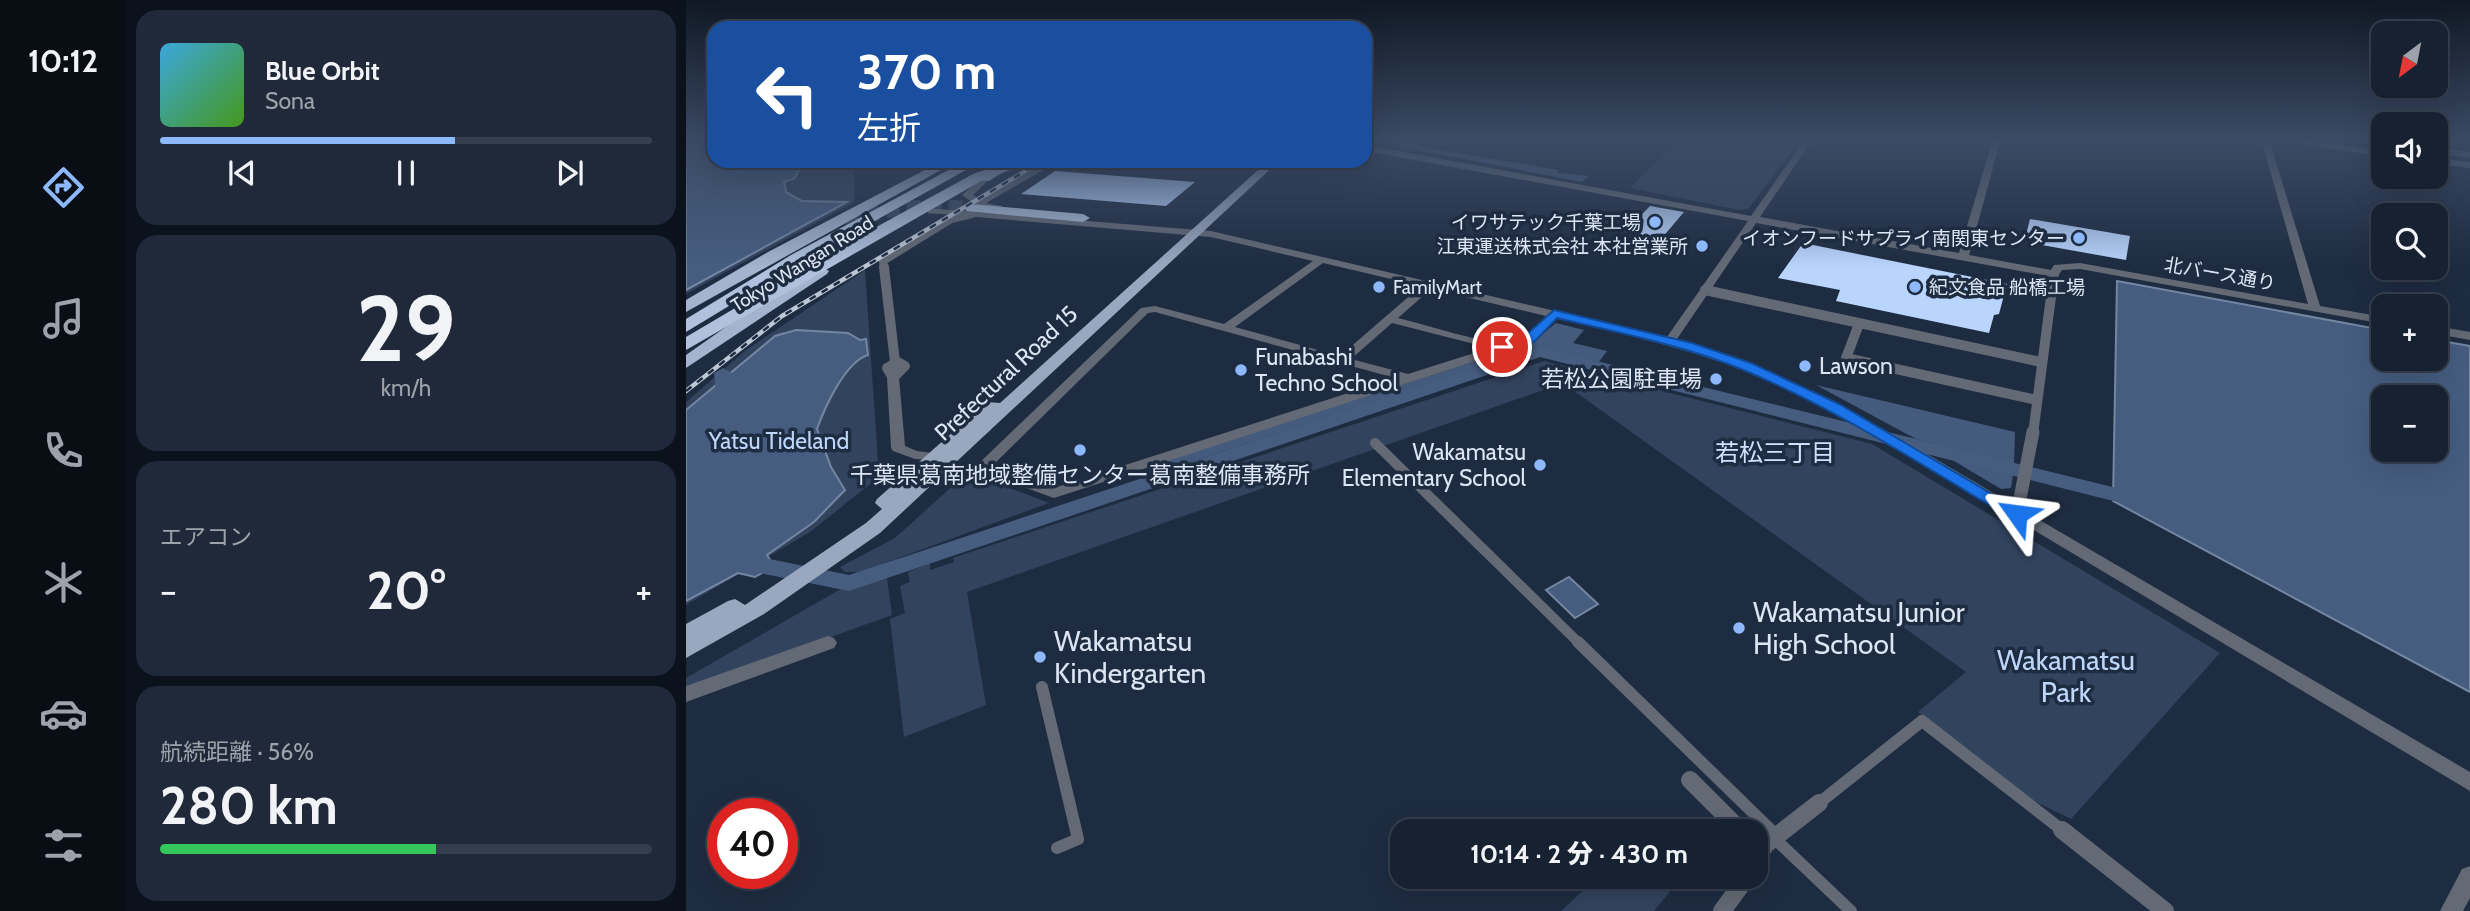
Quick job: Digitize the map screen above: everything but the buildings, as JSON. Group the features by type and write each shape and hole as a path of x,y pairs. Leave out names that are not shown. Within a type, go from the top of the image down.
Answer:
{"highway":[{"name":"Tokyo Wangan Road","path":"686,307 773,255 912,182"},
{"path":"686,316 815,237 919,182"},
{"path":"686,327 796,258 937,182"},
{"path":"686,343 970,182"},
{"path":"686,343 770,285 970,182"},
{"name":"Tokyo Wangan Road","path":"686,363 766,306 975,182"},
{"path":"902,219 929,210"},
{"path":"967,210 1083,218"},
{"path":"776,262 846,224"}],"main road":[{"name":"Prefectural Road 15","path":"686,649 873,528 951,459 1242,182"},
{"name":"Prefectural Road 15","path":"811,566 1249,182"},
{"name":"Prefectural Road 15","path":"686,634 781,586"}],"street":[{"path":"967,210 966,193 980,182"},
{"path":"951,459 915,455 898,448 893,378 905,366 895,362 883,261 1015,182"},
{"path":"1549,182 2054,274 2027,472 2017,514"},
{"path":"1670,341 1780,182"},
{"path":"1963,257 1985,182"},
{"path":"2278,182 2315,309"},
{"path":"929,210 967,210 1191,230"},
{"path":"1083,218 1191,230 1670,341 1772,377 1905,447 2470,782"},
{"path":"1226,328 1321,260"},
{"name":"北バース通り","path":"2054,274 2058,267 2080,266 2371,319"},
{"path":"1342,360 1429,285"},
{"path":"1705,290 2041,362"},
{"path":"1408,378 1155,309 1144,310 982,467 1054,493 1530,339 1554,314"},
{"path":"1389,319 1502,347"},
{"path":"1859,324 1846,358 2037,400"},
{"path":"2448,332 2470,336"},
{"path":"1375,443 1851,911"},
{"path":"686,694 828,643"},
{"path":"1042,687 1078,839 1057,848"},
{"path":"1768,845 1922,721 2165,911"},
{"path":"1690,780 1729,819"},
{"path":"2451,911 2470,876"},
{"path":"1722,911 1738,889"}],"green space":[{"path":"686,182 854,182 854,202 686,294"},
{"path":"1636,182 1769,182 1748,209 1739,210 1630,188"},
{"name":"Yatsu Tideland","path":"865,270 879,477 810,532 686,605 686,402 746,350"},
{"name":"Wakamatsu Park","path":"1544,361 1872,444 2220,653 2071,819 2034,801 1918,712 1966,672 1563,383 967,592 986,705 904,737 890,619 905,613 900,586 910,582 908,572 930,563 930,570 954,562 953,558"},
{"path":"968,472 1049,503 885,563 892,615 686,689 686,678 879,567 862,572 845,572 840,567 895,538"},
{"path":"1585,889 1672,889 1654,911 1561,911"}],"shaded area":[{"path":"686,182 785,182 786,192 802,201 847,202 686,290"},
{"path":"2117,281 2371,328 2371,371 2448,371 2448,342 2470,346 2470,692 2113,501"},
{"path":"1556,323 1584,330 1573,343 1607,351 1599,362 1540,348 1151,475 1148,466 1532,343"},
{"name":"Yatsu Tideland","path":"796,330 848,333 860,340 866,339 868,355 851,366 844,376 817,429 831,467 845,490 814,522 767,555 774,566 755,577 738,573 686,601 686,410 775,336"},
{"path":"1816,385 2015,432 2014,464 1916,439"},
{"path":"1949,458 2013,474 2011,488 2001,489"},
{"path":"1569,577 1598,604 1575,618 1546,590"}],"waterway":[{"path":"744,562 849,583 1539,352 2010,469"},
{"path":"723,373 726,404"},
{"path":"2022,471 2137,500"}],"tunnel":[{"path":"846,224 877,213 907,208 971,208"}],"railway":[{"path":"686,391 782,316 1008,182"}],"place":[{"name":"イワサテック千葉工場","path":"1655,222"},
{"name":"イオンフードサプライ南関東センター","path":"2079,238"},
{"name":"江東運送株式会社 本社営業所","path":"1702,246"},
{"name":"FamilyMart","path":"1379,287"},
{"name":"紀文食品 船橋工場","path":"1915,287"},
{"name":"Lawson","path":"1805,366"},
{"name":"Funabashi Techno School","path":"1241,370"},
{"name":"若松公園駐車場","path":"1716,379"},
{"name":"千葉県葛南地域整備センター葛南整備事務所","path":"1080,450"},
{"name":"Wakamatsu Elementary School","path":"1540,465"},
{"name":"Wakamatsu Junior High School","path":"1739,628"},
{"name":"Wakamatsu Kindergarten","path":"1040,657"}],"district":[{"name":"若松三丁目","path":"1775,452"}],"route":[{"path":"1502,347 1530,339 1554,314 1687,346 1746,366 1833,407 2017,514"}]}
